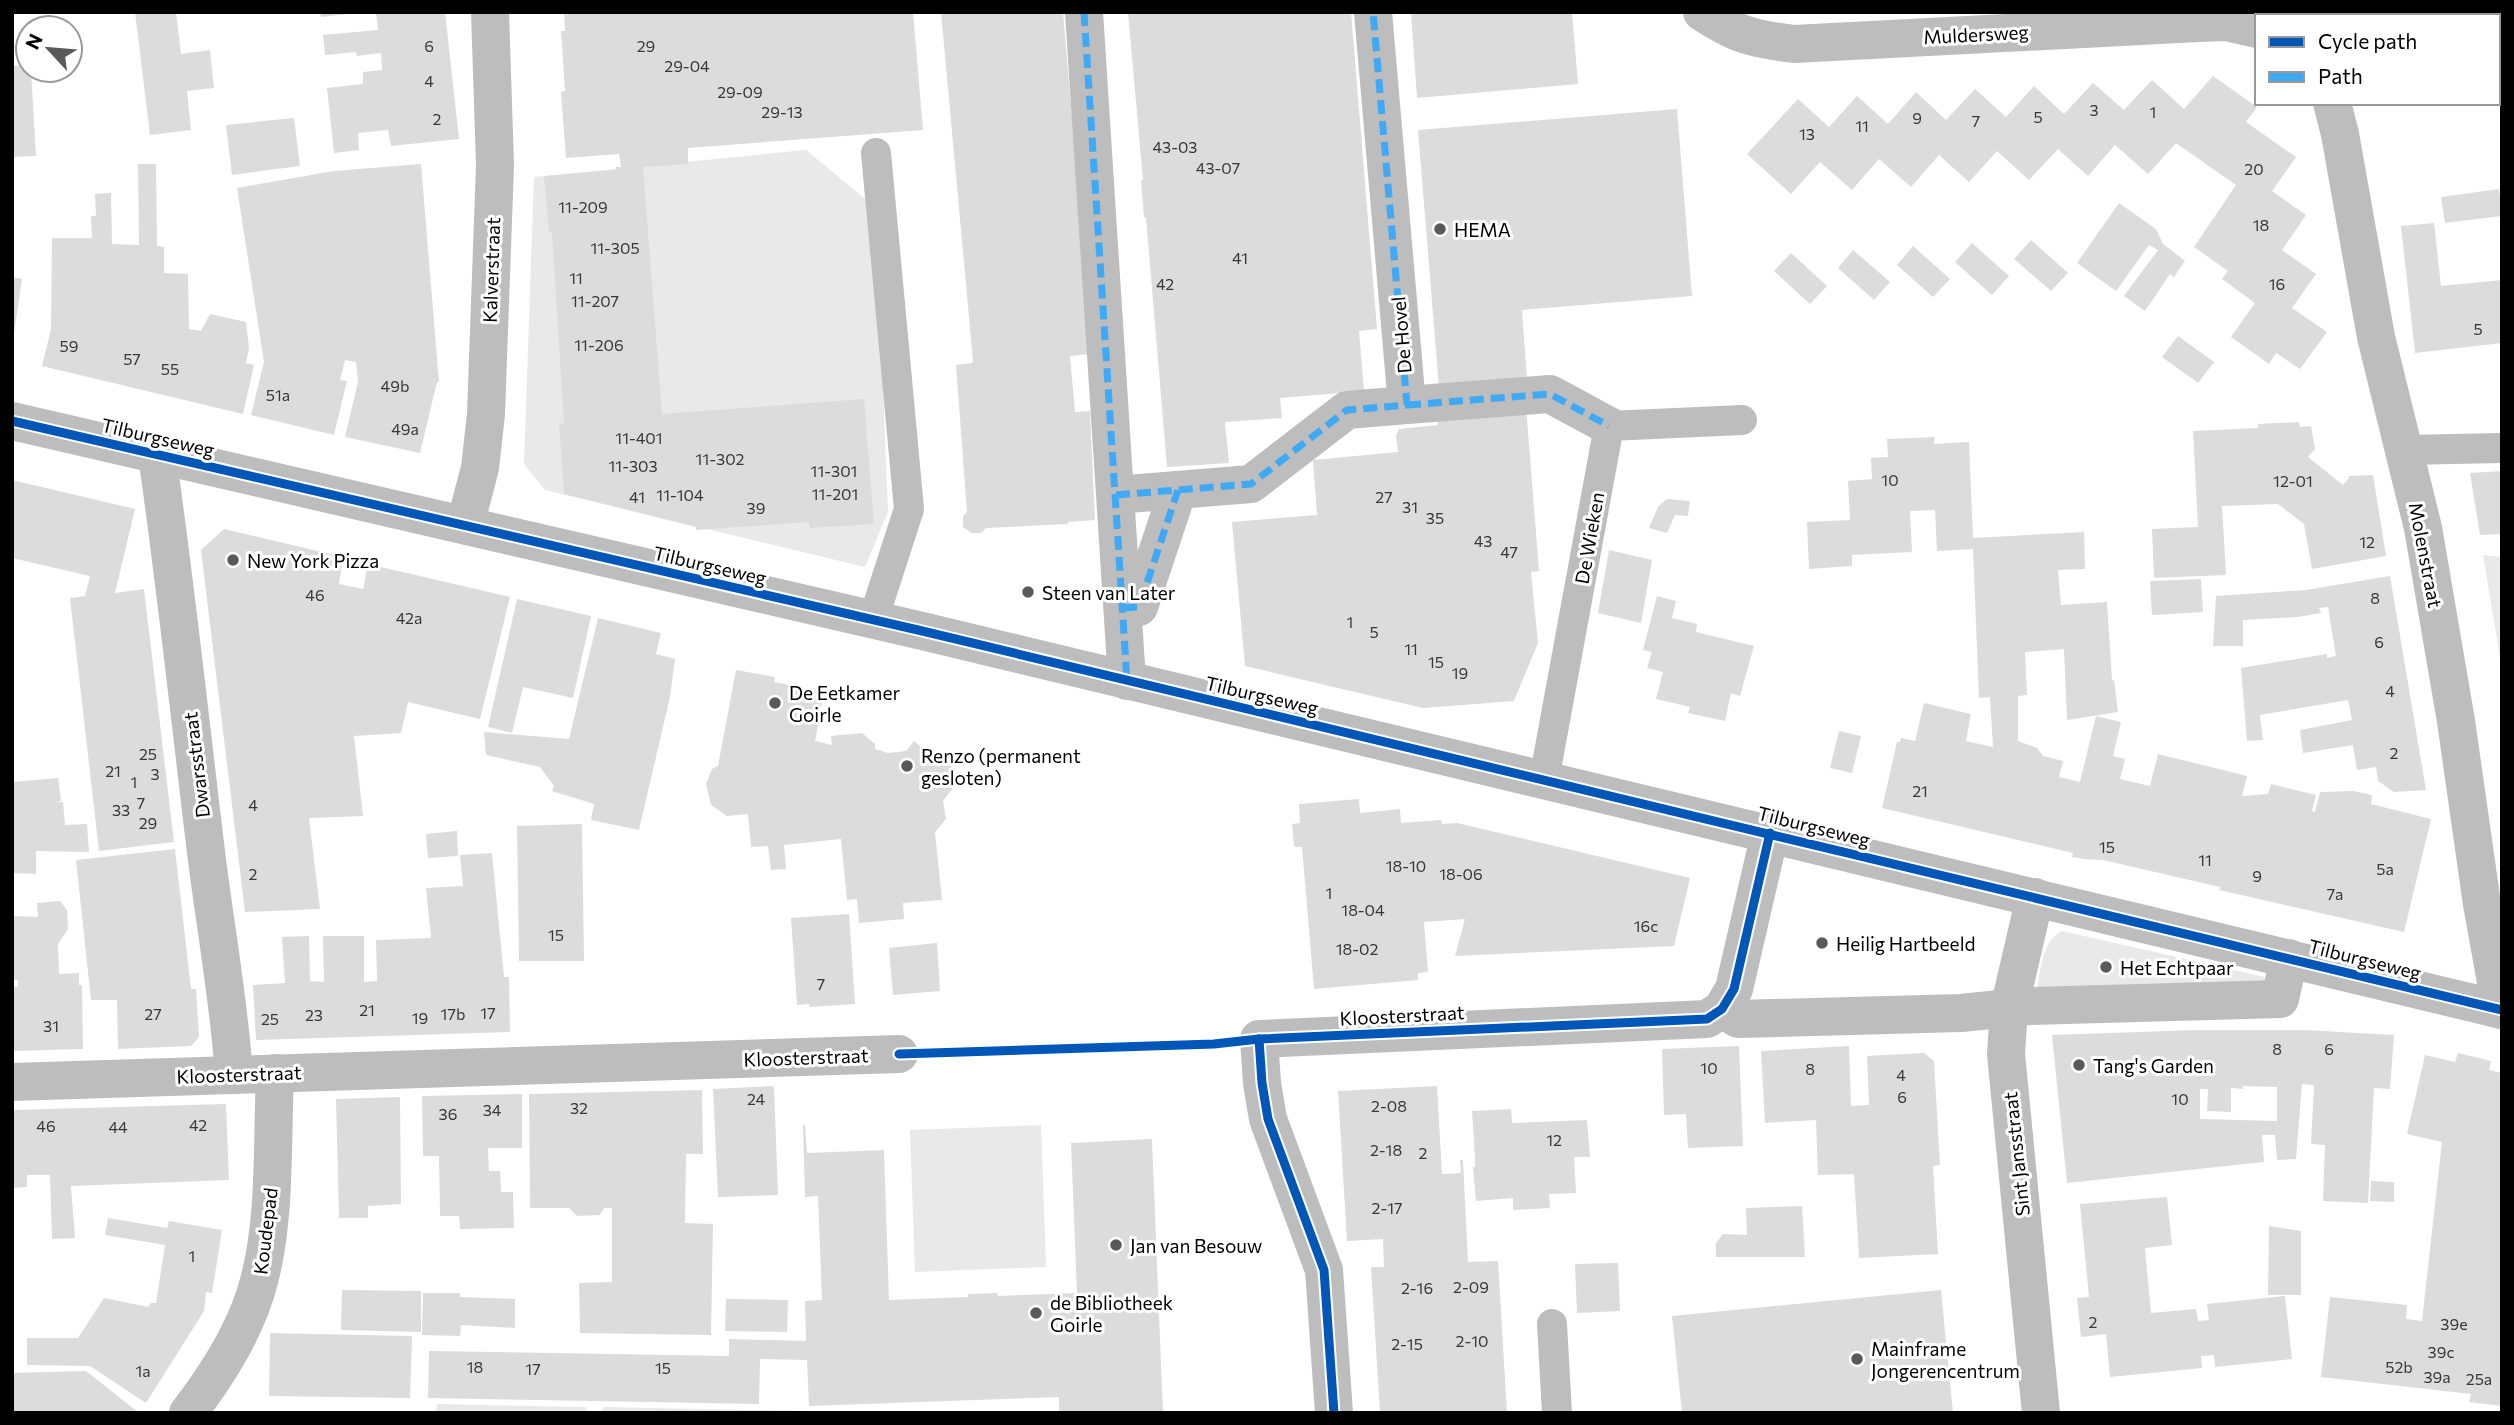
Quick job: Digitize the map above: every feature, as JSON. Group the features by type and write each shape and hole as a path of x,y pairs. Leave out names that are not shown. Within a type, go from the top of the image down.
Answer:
{"street":[{"name":"Kalverstraat","path":"465,526 480,468 486,414 495,165 490,12"},
{"path":"1084,12 1127,681"},
{"name":"De Hovel","path":"1373,12 1406,405"},
{"name":"Muldersweg","path":"1702,12 1730,30 1761,40 1794,44 2226,22 2255,29"},
{"name":"Molenstraat","path":"2333,105 2376,337 2425,542 2502,1010"},
{"path":"1116,495 1251,484 1347,410 1550,394 1609,426"},
{"name":"Tilburgseweg","path":"12,421 873,620 2502,1010"},
{"name":"Dwarsstraat","path":"157,455 234,1074"},
{"path":"1123,608 1139,607 1178,490"},
{"path":"1770,833 1734,989 1722,1009 1738,1019 1961,1013 2009,1009"},
{"name":"Sint Jansstraat","path":"2035,897 2009,1009 2006,1054 2041,1413"},
{"name":"Tilburgseweg","path":"2009,1009 2280,999 2289,958"},
{"name":"Kloosterstraat","path":"1334,1413 1324,1270 1268,1119 1259,1039 1707,1018 1722,1009"},
{"name":"Kloosterstraat","path":"12,1082 899,1054"},
{"name":"Koudepad","path":"188,1413 209,1385 238,1335 259,1282 270,1215 275,1073"}],"lane":[{"path":"873,620 909,509 876,153"},
{"path":"1609,426 1742,420"},
{"name":"De Wieken","path":"1544,780 1609,426"},
{"path":"2404,450 2502,448"},
{"path":"1552,1324 1557,1413"}],"shaded area":[{"path":"806,150 876,208 888,512 865,567 545,490 524,464 534,177"},
{"path":"2483,555 2502,557 2502,670"},
{"path":"2062,931 2265,977 2264,986 2036,993 2046,949"},
{"path":"1041,1125 1046,1267 915,1272 910,1130"},
{"path":"437,1404 586,1407 586,1413 436,1413"},
{"path":"603,1407 809,1411 809,1413 603,1413"}],"building":[{"path":"135,12 176,12 181,54 210,50 214,88 187,91 191,130 150,135"},
{"path":"320,12 348,12 348,14 321,17"},
{"path":"376,12 445,12 459,139 391,146 388,130 358,133 359,150 334,153 327,88 363,84 363,72 382,70 381,53 357,56 356,52 325,55 323,35 378,30"},
{"path":"564,12 913,12 923,130 688,148 688,164 643,167 662,414 864,399 874,524 810,528 809,522 696,530 696,527 564,494 559,423 564,424 552,232 549,232 544,176 616,170 616,167 621,167 619,154 566,158 561,92 565,91 561,31 565,31"},
{"path":"941,12 1063,12 1092,354 1070,356 1075,412 1090,411 1095,520 986,528 981,533 971,533 963,527 963,516 967,512 956,365 973,361"},
{"path":"1128,12 1351,12 1377,329 1359,331 1364,391 1280,398 1282,418 1225,422 1229,463 1167,467"},
{"path":"1411,12 1572,12 1578,84 1417,98"},
{"path":"12,66 14,84 32,84 36,156 12,157"},
{"path":"2213,76 2257,107 2246,122 2296,157 2272,191 2306,215 2282,250 2316,274 2292,308 2327,332 2300,369 2276,353 2269,364 2231,337 2255,303 2222,279 2228,271 2194,247 2236,185 2176,143 2148,174 2115,145 2088,176 2058,149 2029,180 1997,151 1969,182 1939,155 1911,187 1879,159 1852,190 1820,162 1791,194 1747,154 1798,99 1829,127 1857,96 1888,124 1916,92 1946,120 1975,89 2006,117 2034,86 2064,114 2093,83 2124,110 2152,80 2184,109"},
{"path":"1677,109 1692,296 1522,310 1528,393 1440,400 1418,130"},
{"path":"294,118 300,166 232,175 226,125"},
{"path":"138,164 156,164 157,246 164,247 164,273 188,274 189,329 201,331 210,314 246,322 249,348 246,363 254,365 243,414 42,366 51,329 52,238 92,238 91,216 96,216 95,194 111,193 112,244 139,245"},
{"path":"421,164 439,382 420,453 345,437 358,382 356,362 345,360 340,380 347,381 334,435 251,415 264,362 237,188 334,171"},
{"path":"2499,189 2502,216 2445,223 2441,197"},
{"path":"2119,203 2156,229 2163,244 2185,261 2174,277 2170,274 2145,311 2124,296 2158,250 2149,245 2116,291 2077,263"},
{"path":"2434,223 2441,286 2502,280 2502,343 2415,353 2401,226"},
{"path":"2031,240 2068,273 2051,291 2014,259"},
{"path":"1972,243 2009,276 1992,295 1955,262"},
{"path":"1913,246 1950,279 1933,297 1897,265"},
{"path":"1853,250 1890,282 1874,300 1838,268"},
{"path":"1791,253 1827,286 1810,304 1774,271"},
{"path":"12,277 22,279 14,333 12,333"},
{"path":"2178,336 2214,362 2198,383 2162,357"},
{"path":"1437,406 1526,406 1539,571 1531,572 1538,643 1514,701 1423,708 1245,666 1232,522 1317,515 1313,460 1398,452 1396,436 1399,429 1438,425"},
{"path":"2299,422 2300,427 2311,426 2315,449 2308,457 2343,485 2349,476 2373,475 2386,556 2312,569 2304,524 2278,504 2222,506 2226,575 2154,578 2152,529 2198,527 2193,431 2258,428 2258,424"},
{"path":"1935,437 1934,444 1969,442 1973,538 2084,532 2085,569 2058,570 2061,605 2107,602 2112,680 2118,712 2067,720 2064,649 2025,652 2027,695 2018,696 2018,741 2037,748 2043,756 2063,761 2059,777 2080,782 2096,716 2121,722 2113,756 2125,759 2120,779 2150,786 2158,754 2247,776 2242,796 2268,794 2271,784 2316,795 2312,811 2315,812 2320,792 2353,791 2372,795 2371,804 2431,819 2404,932 2219,890 2220,887 2103,860 2072,857 2073,853 1882,808 1897,742 1900,742 1901,738 1915,741 1924,703 1971,714 1966,741 1993,747 1990,697 1979,698 1973,549 1937,551 1935,510 1910,511 1912,552 1852,555 1852,566 1809,569 1807,522 1850,520 1848,481 1872,479 1871,458 1888,457 1887,439"},
{"path":"2502,471 2502,534 2480,535 2470,473"},
{"path":"12,480 135,509 115,593 144,589 174,842 99,851 70,598 85,596 90,576 12,558"},
{"path":"1667,499 1690,501 1688,516 1675,515 1667,533 1649,528 1658,507"},
{"path":"224,529 343,557 339,584 363,589 368,564 510,597 480,719 408,702 401,733 354,736 363,816 309,818 320,909 245,912 201,550"},
{"path":"1609,550 1652,560 1641,623 1598,613"},
{"path":"2390,576 2426,790 2394,792 2378,781 2376,767 2357,770 2353,745 2303,753 2300,730 2352,720 2348,700 2260,715 2263,740 2247,741 2241,668 2327,654 2327,658 2336,656 2328,607 2319,608 2321,613 2298,617 2243,620 2243,646 2213,646 2216,596 2306,590"},
{"path":"2201,579 2203,612 2152,615 2150,581"},
{"path":"1657,596 1676,601 1672,618 1697,624 1696,632 1754,646 1740,696 1731,693 1725,721 1688,713 1690,707 1656,699 1663,672 1647,668 1652,652 1643,650"},
{"path":"517,599 591,616 573,698 523,687 512,733 488,727"},
{"path":"598,618 661,633 656,654 675,659 670,697 639,830 591,820 594,804 552,791 554,786 540,767 486,755 484,732 569,739"},
{"path":"736,670 775,677 774,682 824,692 815,741 832,745 831,736 862,733 875,744 875,749 888,753 906,751 914,741 938,761 941,757 953,768 955,785 943,801 946,819 935,832 942,900 903,903 904,919 859,923 857,899 847,900 841,839 784,845 786,869 771,870 768,846 751,847 748,814 727,816 711,805 706,784 712,769 718,766"},
{"path":"1839,731 1861,736 1852,773 1830,768"},
{"path":"58,778 61,801 55,802 63,802 65,825 87,824 89,852 36,851 36,874 12,873 12,782"},
{"path":"1359,799 1360,813 1400,809 1401,823 1441,820 1442,824 1457,823 1690,878 1674,946 1455,956 1465,919 1424,922 1428,972 1418,973 1418,980 1314,989 1302,847 1294,847 1292,824 1300,823 1299,804"},
{"path":"582,824 584,961 519,961 517,826"},
{"path":"457,831 458,856 428,858 426,834"},
{"path":"175,849 191,989 196,989 199,1037 191,1046 118,1049 117,1000 91,1000 76,860"},
{"path":"492,853 504,977 509,977 510,1032 256,1040 253,985 285,983 282,937 309,936 310,981 324,982 323,936 364,936 364,982 377,981 376,940 431,938 426,888 463,886 460,855"},
{"path":"60,901 67,910 68,929 58,944 59,974 79,973 79,985 82,985 83,1049 12,1051 12,987 18,987 18,980 12,980 12,916 38,917 37,903"},
{"path":"849,914 855,1004 809,1007 809,1004 797,1005 791,918"},
{"path":"937,943 940,991 893,995 889,948"},
{"path":"2196,1030 2304,1030 2394,1035 2390,1089 2374,1088 2368,1203 2323,1201 2325,1145 2311,1144 2314,1085 2302,1084 2296,1159 2277,1160 2275,1135 2262,1135 2264,1162 2067,1183 2052,1035","holes":["2277,1087 2277,1121 2200,1119 2200,1089 2208,1089 2207,1111 2231,1112 2231,1088"]},
{"path":"1739,1046 1743,1146 1688,1148 1686,1114 1664,1115 1662,1049"},
{"path":"1849,1046 1851,1106 1869,1105 1867,1056 1924,1053 1934,1061 1940,1165 1933,1166 1938,1254 1859,1258 1854,1174 1818,1175 1816,1120 1765,1123 1761,1051"},
{"path":"2458,1053 2491,1061 2489,1070 2502,1073 2502,1406 2469,1402 2471,1394 2321,1377 2330,1297 2407,1305 2406,1319 2422,1321 2442,1142 2407,1134 2425,1055 2455,1062"},
{"path":"774,1086 778,1195 718,1197 713,1089"},
{"path":"1437,1086 1442,1174 1461,1173 1460,1160 1463,1160 1468,1262 1498,1261 1507,1413 1380,1413 1371,1267 1384,1267 1383,1239 1347,1241 1338,1091"},
{"path":"702,1090 703,1154 686,1154 685,1223 713,1224 711,1335 580,1333 579,1283 612,1282 612,1208 604,1208 600,1215 577,1216 569,1208 530,1208 529,1094"},
{"path":"522,1094 522,1148 488,1148 489,1171 500,1171 501,1192 513,1192 514,1228 460,1229 459,1216 440,1216 439,1156 423,1156 422,1096"},
{"path":"400,1097 401,1204 368,1206 368,1218 339,1218 336,1099"},
{"path":"226,1104 229,1180 71,1186 75,1238 52,1239 50,1175 27,1175 27,1187 12,1188 12,1110"},
{"path":"1511,1109 1512,1123 1587,1120 1590,1157 1574,1157 1576,1193 1549,1194 1550,1208 1513,1210 1513,1198 1476,1201 1472,1111"},
{"name":"Jan van Besouw","path":"803,1125 807,1153 884,1150 889,1300 968,1297 968,1294 997,1293 998,1296 1077,1293 1071,1143 1152,1139 1163,1413 1059,1413 1059,1397 809,1406 807,1360 760,1359 759,1404 428,1398 429,1351 729,1356 729,1339 806,1341 805,1301 822,1300 818,1196 805,1197"},
{"path":"2371,1181 2394,1182 2394,1202 2370,1201"},
{"path":"2167,1197 2172,1245 2145,1248 2151,1313 2196,1309 2198,1321 2209,1320 2207,1304 2285,1296 2292,1359 2215,1367 2214,1355 2201,1356 2202,1368 2110,1377 2106,1334 2081,1337 2077,1298 2089,1297 2080,1204"},
{"path":"1802,1206 1805,1257 1716,1257 1716,1243 1723,1234 1747,1235 1746,1208"},
{"path":"108,1218 167,1228 169,1221 222,1230 212,1293 206,1292 204,1311 146,1403 90,1366 27,1365 27,1338 78,1338 104,1298 148,1307 151,1303 156,1303 165,1245 105,1235"},
{"path":"2269,1226 2301,1231 2301,1295 2268,1295"},
{"path":"1618,1263 1620,1311 1577,1313 1575,1264"},
{"path":"342,1290 421,1291 421,1332 341,1330"},
{"path":"1941,1290 1953,1413 1682,1413 1672,1316"},
{"path":"423,1293 460,1293 460,1297 515,1299 515,1328 461,1325 460,1336 422,1335"},
{"path":"726,1299 788,1300 787,1332 725,1331"},
{"path":"270,1333 412,1336 410,1398 269,1396"},
{"path":"86,1371 139,1413 12,1413 12,1373"}],"marked path":[{"path":"1084,12 1127,681"},
{"path":"1116,495 1251,484 1347,410 1407,405 1373,12"},
{"path":"1407,405 1550,394 1609,426"},
{"path":"1123,608 1139,607 1178,490"}],"cycle path":[{"path":"12,421 918,630 2502,1010"},
{"path":"899,1054 1214,1044 1259,1039 1707,1019 1722,1009 1734,989 1770,833"},
{"path":"1259,1039 1268,1119 1324,1270 1334,1413"}],"place":[{"name":"HEMA","path":"1440,229"},
{"name":"New York Pizza","path":"233,560"},
{"name":"Steen van Later","path":"1028,592"},
{"name":"De Eetkamer Goirle","path":"775,703"},
{"name":"Renzo (permanent gesloten)","path":"907,766"},
{"name":"Heilig Hartbeeld","path":"1822,943"},
{"name":"Het Echtpaar","path":"2106,967"},
{"name":"Tang's Garden","path":"2079,1065"},
{"name":"Jan van Besouw","path":"1116,1245"},
{"name":"de Bibliotheek Goirle","path":"1036,1313"},
{"name":"Mainframe Jongerencentrum","path":"1857,1359"}]}
